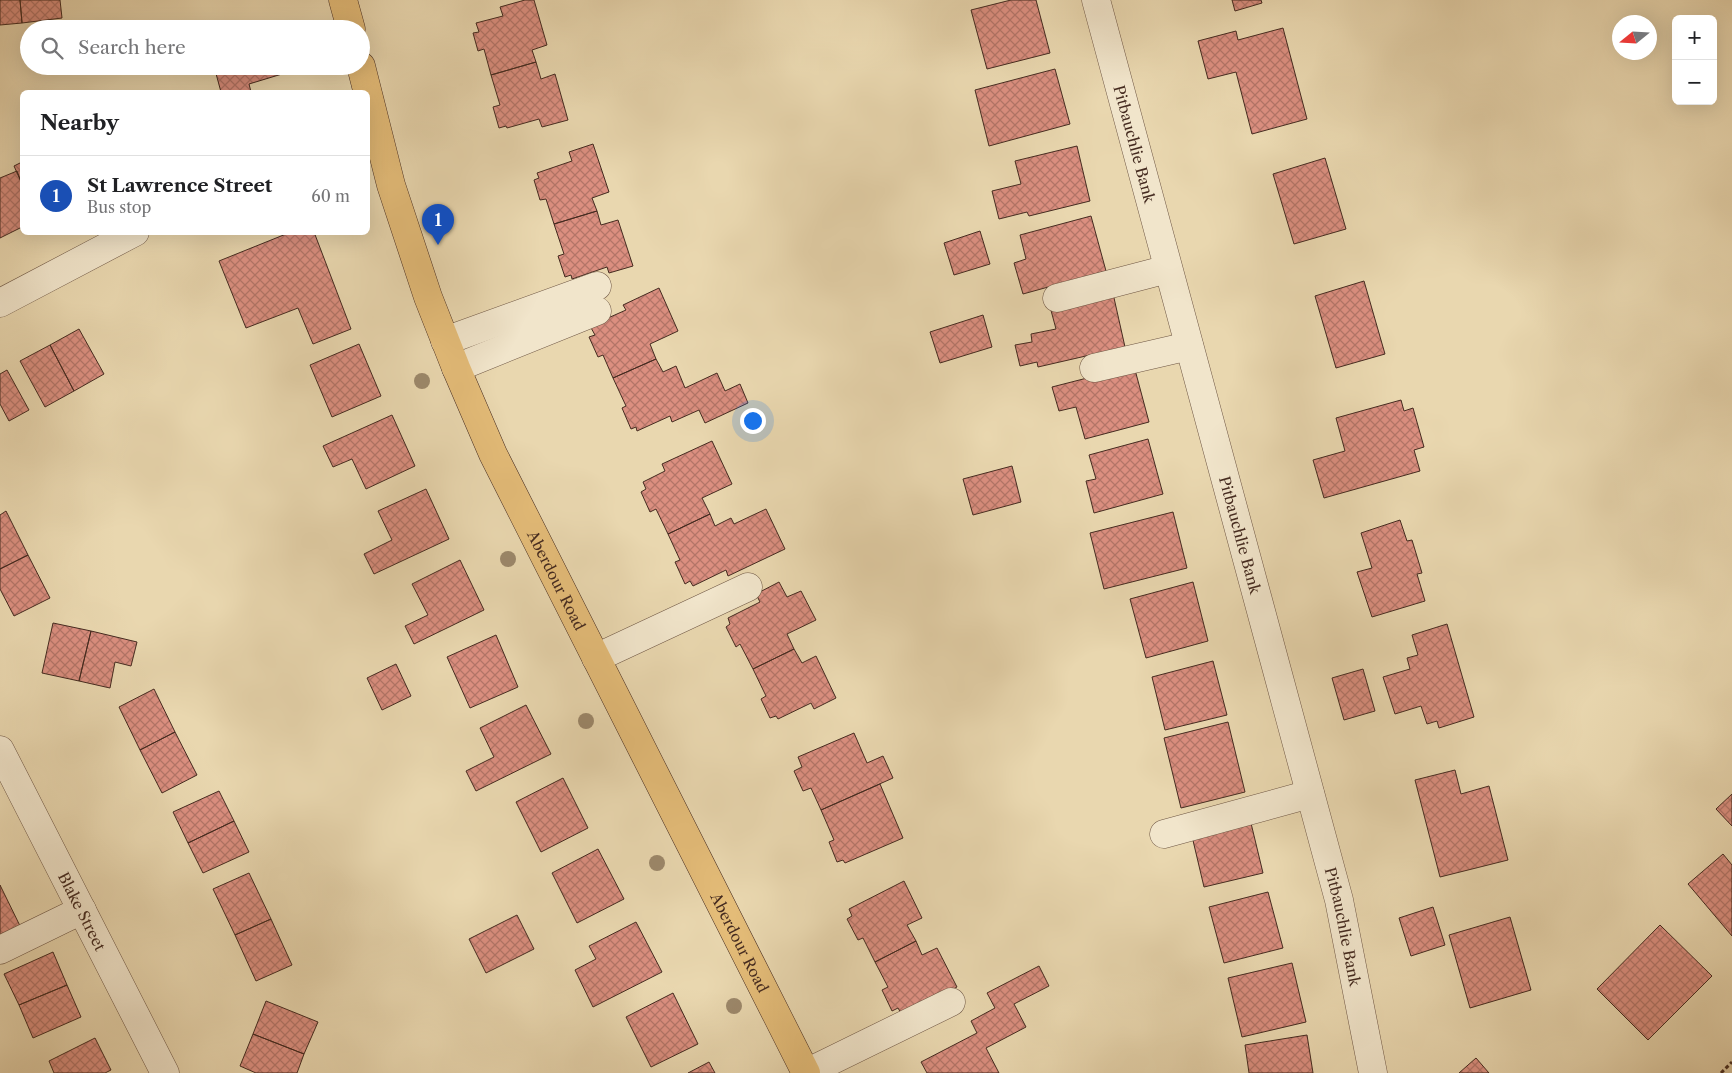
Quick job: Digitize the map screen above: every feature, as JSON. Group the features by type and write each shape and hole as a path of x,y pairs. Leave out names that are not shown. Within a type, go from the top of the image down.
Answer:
{"main road":[{"path":"343,0 349,20"},
{"name":"Aberdour Road","path":"363,75 366,90"},
{"name":"Aberdour Road","path":"370,110 391,185 428,297 493,454 806,1073"}],"street":[{"name":"Pitbauchlie Bank","path":"1096,0 1339,900 1373,1073"},
{"path":"0,303 129,235"},
{"path":"1057,298 1168,269"},
{"path":"445,341 597,298 456,368"},
{"path":"1094,368 1189,346"},
{"path":"596,658 748,587"},
{"name":"Blake Street","path":"0,750 165,1073"},
{"path":"1164,834 1310,794"},
{"path":"0,950 82,910"},
{"path":"806,1073 951,1002"}],"path":[{"path":"1721,1073 1732,1062"}],"building":[{"path":"0,0 20,0 22,20 20,20 20,23 0,25"},
{"path":"20,0 60,0 62,18 22,20"},
{"path":"525,0 534,0 547,45 532,50 536,62 491,75 484,49 478,51 473,33 479,32 476,23 503,16 500,7"},
{"path":"1011,0 1036,0 1050,53 987,69 971,10"},
{"path":"1232,0 1261,0 1262,3 1235,11"},
{"path":"1283,28 1307,119 1252,134 1236,72 1208,79 1198,41 1236,31 1238,40"},
{"path":"536,62 541,79 555,74 568,120 542,127 539,119 507,128 506,126 499,128 493,107 500,105 491,75"},
{"path":"1055,69 1070,124 989,146 975,90"},
{"path":"216,75 279,75 249,84 250,90 220,90"},
{"path":"593,144 609,192 592,198 597,211 554,224 546,199 540,200 534,180 539,178 537,173 572,161 569,152"},
{"path":"1077,146 1090,201 1029,216 1027,212 999,219 992,191 1021,184 1015,161"},
{"path":"1325,158 1346,229 1294,244 1273,174"},
{"path":"20,163 20,180 14,166"},
{"path":"17,171 20,179 20,228 0,238 0,178"},
{"path":"597,211 601,225 618,220 633,266 609,273 607,267 572,279 571,275 565,277 558,256 564,254 554,224"},
{"path":"1091,216 1106,271 1023,294 1014,263 1026,259 1020,235"},
{"path":"980,231 990,264 954,275 944,243"},
{"path":"284,235 315,235 351,329 313,344 298,308 246,328 219,261"},
{"path":"1364,281 1385,354 1336,368 1315,296"},
{"path":"659,288 678,331 650,344 656,359 613,378 603,355 598,357 589,337 595,335 590,326 626,310 623,305"},
{"path":"1112,289 1125,347 1038,367 1037,362 1020,366 1015,345 1032,342 1031,334 1056,329 1049,303"},
{"path":"983,315 992,347 940,363 930,332"},
{"path":"79,329 104,374 74,391 50,345"},
{"path":"359,344 381,396 332,417 310,365"},
{"path":"50,345 74,391 45,407 20,361"},
{"path":"656,359 663,372 676,366 685,388 717,373 725,391 740,384 748,403 705,423 699,410 672,422 670,416 637,431 636,427 631,429 622,408 626,406 613,378"},
{"path":"1134,366 1149,422 1085,439 1076,407 1059,411 1052,387"},
{"path":"7,370 29,410 9,421 0,404 0,374"},
{"path":"1401,400 1404,411 1413,408 1424,447 1414,450 1420,471 1324,498 1313,460 1345,451 1336,418"},
{"path":"392,415 415,466 366,489 352,459 333,467 323,446"},
{"path":"1148,439 1163,494 1094,513 1086,481 1096,479 1089,455"},
{"path":"712,441 732,484 702,498 710,514 668,534 656,509 650,512 641,492 646,489 643,482 665,471 662,464"},
{"path":"1012,466 1021,502 973,515 963,479"},
{"path":"426,489 449,539 374,574 364,554 392,540 378,511"},
{"path":"766,509 785,549 728,576 726,570 693,586 690,581 685,584 675,562 680,560 668,534 710,514 715,526 731,518 734,524"},
{"path":"6,511 28,555 0,569 0,515"},
{"path":"1173,512 1187,568 1104,589 1090,533"},
{"path":"1400,520 1407,541 1412,540 1422,573 1417,574 1425,601 1372,617 1357,572 1372,568 1361,533"},
{"path":"28,555 50,598 14,616 0,589 0,569"},
{"path":"460,560 484,610 414,644 405,626 428,615 412,584"},
{"path":"779,582 787,597 801,591 816,620 787,634 794,649 753,669 740,644 736,647 726,627 730,624 728,618 760,602 756,594"},
{"path":"1193,582 1208,641 1146,658 1130,599"},
{"path":"53,623 91,631 79,681 42,673"},
{"path":"1447,624 1474,717 1439,728 1437,721 1427,724 1421,706 1395,714 1383,677 1410,669 1407,658 1418,655 1412,635"},
{"path":"91,631 137,642 131,666 115,662 110,688 79,681"},
{"path":"496,635 518,687 470,708 447,657"},
{"path":"794,649 802,663 816,656 836,698 814,709 811,703 778,719 776,716 770,718 761,699 766,696 753,669"},
{"path":"1213,661 1227,715 1165,730 1152,677"},
{"path":"396,664 411,696 382,710 367,678"},
{"path":"1363,669 1375,711 1344,720 1332,678"},
{"path":"154,689 175,732 140,750 119,707"},
{"path":"526,705 551,754 476,791 466,771 494,757 480,728"},
{"path":"1228,722 1245,792 1181,808 1164,738"},
{"path":"175,732 197,775 162,793 140,750"},
{"path":"854,733 867,763 883,756 893,778 821,810 811,788 803,791 794,771 802,767 798,757"},
{"path":"1455,770 1461,794 1489,786 1508,860 1440,877 1415,780"},
{"path":"563,778 588,828 541,852 516,802"},
{"path":"880,784 903,838 845,863 843,860 837,862 829,842 834,840 821,810"},
{"path":"219,791 234,821 188,843 173,812"},
{"path":"1732,794 1732,826 1716,809"},
{"path":"1250,819 1263,873 1204,887 1191,832"},
{"path":"234,821 249,852 203,873 188,843"},
{"path":"598,849 624,899 577,923 552,873"},
{"path":"1723,854 1732,865 1732,936 1688,884"},
{"path":"249,873 271,919 235,935 213,889"},
{"path":"904,881 922,918 907,925 916,941 875,962 863,938 858,940 847,919 852,916 849,909"},
{"path":"0,885 23,932 0,944"},
{"path":"1268,892 1283,948 1224,963 1209,907"},
{"path":"1433,907 1445,945 1411,956 1399,918"},
{"path":"517,915 534,949 486,973 469,939"},
{"path":"1510,917 1531,990 1470,1008 1449,935"},
{"path":"271,919 292,965 256,981 235,935"},
{"path":"636,922 662,972 593,1007 575,970 596,959 589,946"},
{"path":"1660,925 1712,976 1648,1040 1597,989"},
{"path":"916,941 922,955 937,948 957,987 902,1015 898,1008 892,1011 882,990 888,987 875,962"},
{"path":"53,952 67,985 19,1005 4,974"},
{"path":"1292,963 1306,1022 1242,1037 1228,978"},
{"path":"1039,966 1049,986 1014,1004 1026,1027 986,1048 999,1073 927,1073 921,1062 977,1033 971,1021 995,1008 987,993"},
{"path":"67,985 81,1017 33,1038 19,1005"},
{"path":"673,993 698,1044 651,1067 626,1017"},
{"path":"266,1001 318,1022 304,1054 253,1034"},
{"path":"253,1034 304,1054 297,1073 256,1073 240,1066"},
{"path":"1307,1035 1313,1073 1249,1073 1245,1045"},
{"path":"95,1038 111,1070 105,1073 54,1073 49,1061"},
{"path":"1476,1058 1489,1073 1459,1073"},
{"path":"709,1062 715,1073 688,1073"}],"place":[{"name":"St Lawrence Street","path":"438,245"}]}
